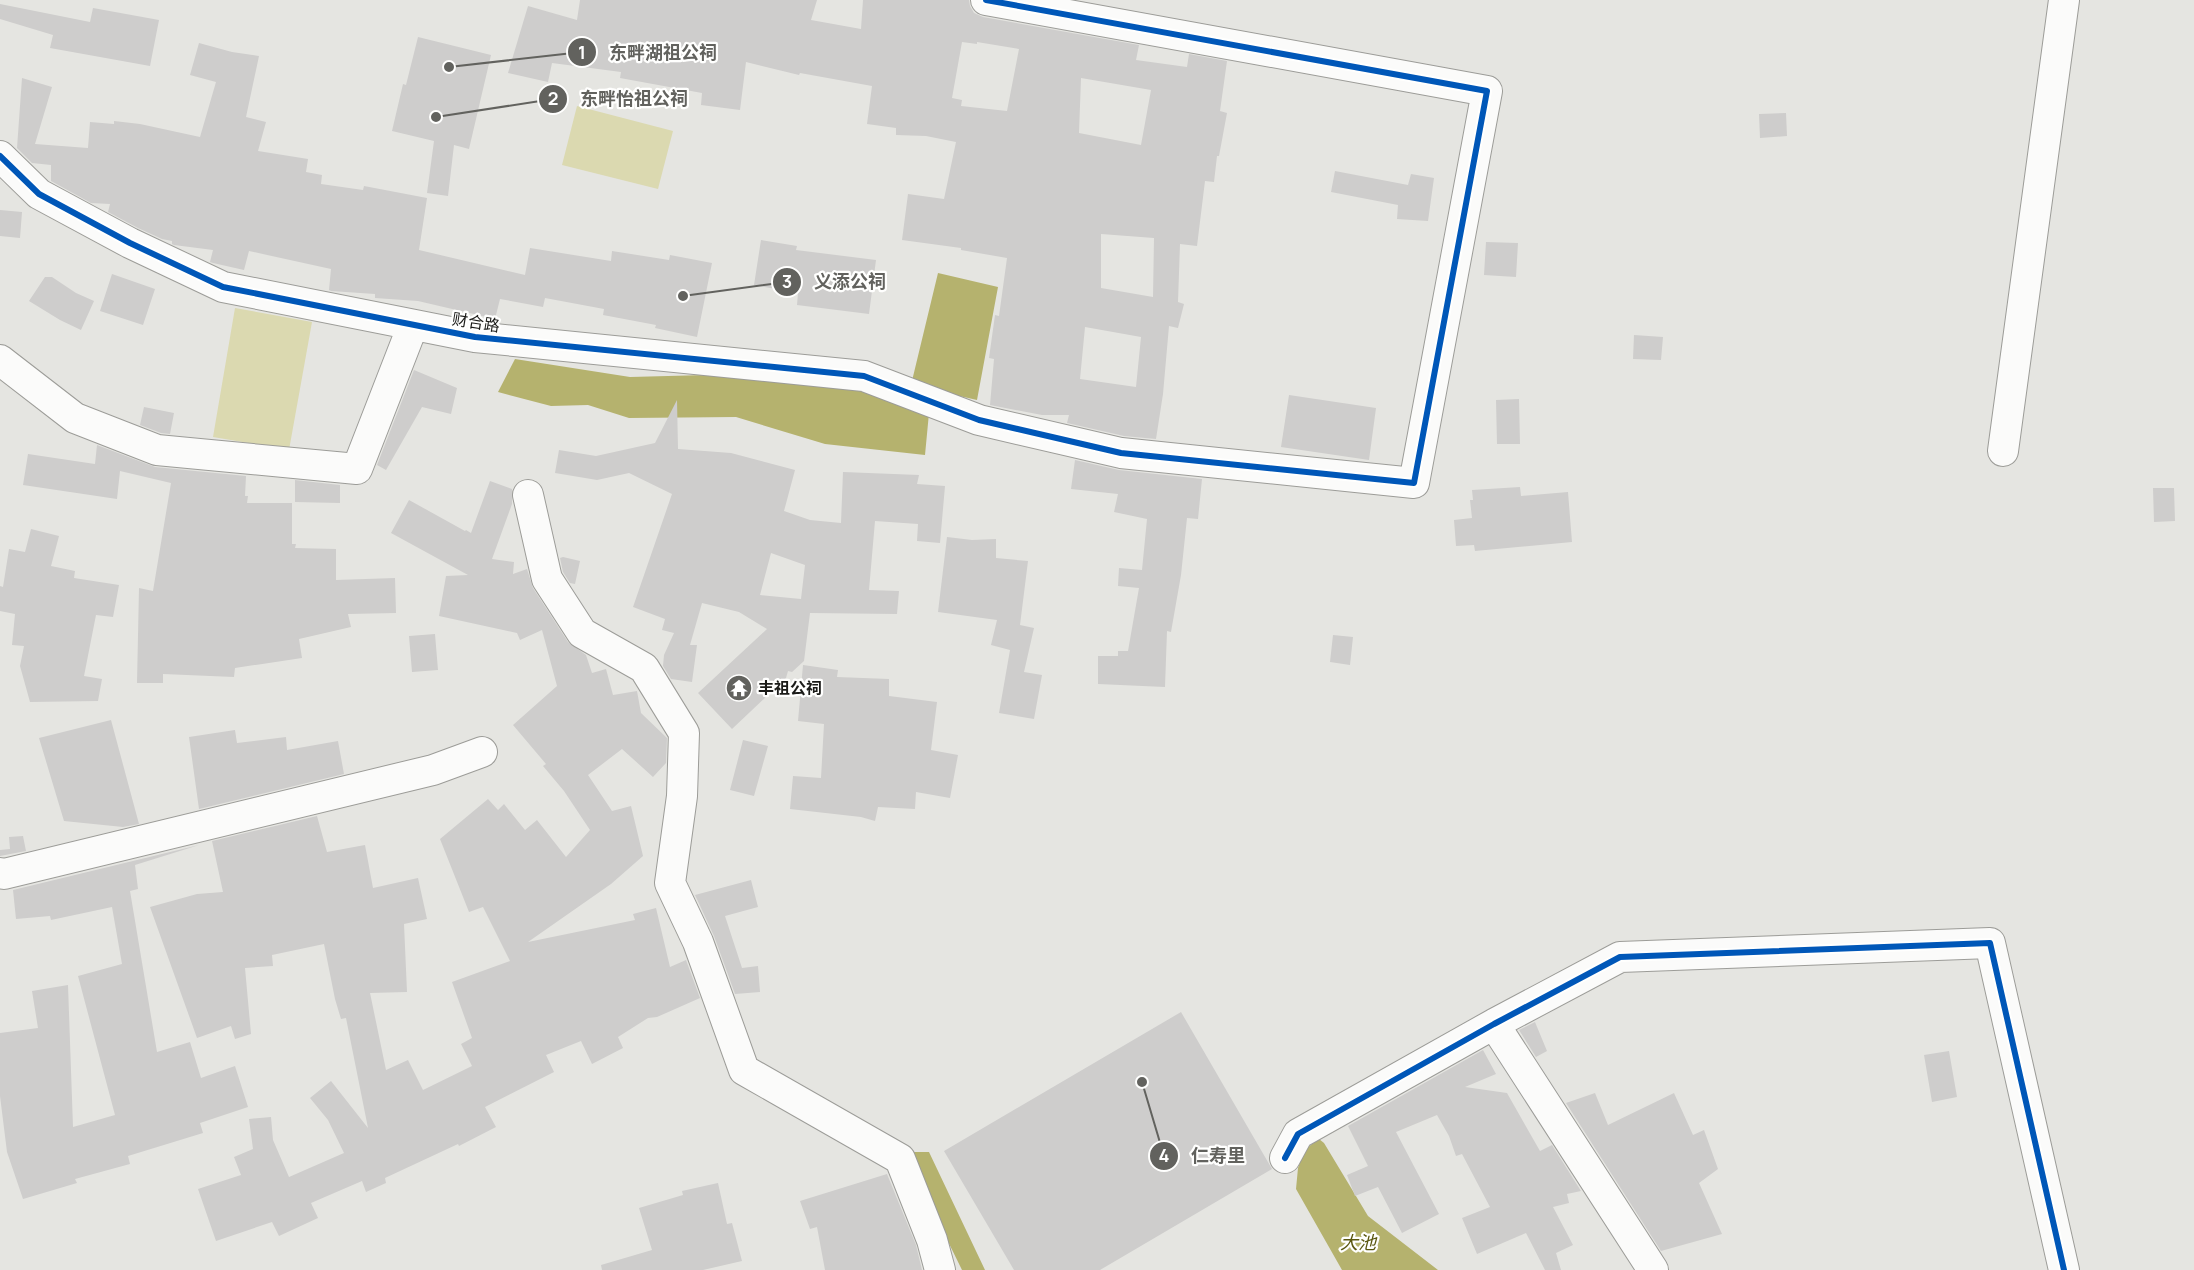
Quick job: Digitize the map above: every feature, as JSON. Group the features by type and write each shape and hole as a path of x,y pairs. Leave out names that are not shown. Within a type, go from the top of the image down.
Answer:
{"street":[{"name":"财合路","path":"0,156 39,194 130,243 223,287 475,337 864,376 980,420 1121,453 1414,483 1487,91 986,0"},
{"path":"2003,451 2064,0"},
{"path":"0,360 75,418 157,450 357,469 413,325"},
{"path":"528,495 547,579 582,633 644,668 684,733 682,796 670,883 698,942 744,1070 900,1159 932,1240 940,1270"},
{"path":"0,873 433,770 482,752"},
{"path":"1285,1158 1298,1134 1494,1024 1620,957 1990,943 2064,1270"},
{"path":"1494,1024 1653,1270"}],"shaded area":[{"path":"577,106 673,131 658,189 562,165"},
{"path":"235,308 312,322 289,450 213,437"}],"water":[{"path":"938,273 998,287 977,400 911,385"},
{"path":"515,359 630,377 706,375 854,386 929,413 925,455 825,444 736,417 629,418 588,405 551,406 498,392"},
{"name":"大池","path":"1319,1139 1324,1143 1368,1216 1438,1270 1342,1270 1296,1189 1298,1168 1304,1150"},
{"path":"914,1152 929,1152 985,1270 962,1270 909,1162"}],"building":[{"path":"580,0 817,0 811,20 861,29 863,0 969,0 974,13 983,17 1139,45 1136,60 1187,67 1189,54 1227,61 1220,111 1227,113 1219,156 1217,156 1214,182 1205,181 1197,246 1180,244 1178,302 1184,304 1178,328 1169,326 1163,394 1156,439 1124,436 1067,423 1069,415 1042,415 990,405 994,359 989,358 995,315 999,316 1007,258 961,250 961,248 902,240 908,194 944,199 956,142 926,136 896,135 896,128 867,124 872,86 800,73 799,75 746,62 740,110 701,105 702,93 620,78 621,72 552,63 548,82 508,73 528,6 577,20","holes":["962,42 977,44 977,42 1019,49 1007,111 961,106 962,100 952,98","1081,78 1151,90 1141,145 1079,133","1101,234 1154,238 1153,297 1101,288","1085,327 1141,337 1136,387 1080,379"]},
{"path":"0,4 90,22 93,8 159,20 150,66 50,48 53,35 0,19"},
{"path":"418,37 491,55 469,149 454,145 448,196 427,193 434,141 392,131 403,84 406,85"},
{"path":"199,43 232,52 259,56 246,117 266,122 258,151 308,159 306,172 322,175 321,184 363,190 364,186 427,198 419,250 525,275 530,248 611,261 612,251 669,260 670,255 712,263 697,337 655,328 656,325 603,315 604,309 545,298 543,307 500,299 495,319 418,301 375,298 375,294 331,291 329,290 331,269 249,251 244,270 213,263 210,262 213,250 174,245 172,241 162,239 108,212 110,204 91,203 51,181 51,165 32,163 17,148 22,78 52,87 35,144 88,148 90,122 114,124 114,121 140,124 200,137 216,82 190,75"},
{"path":"1786,113 1787,136 1760,138 1759,114"},
{"path":"1335,171 1408,185 1411,174 1434,178 1428,221 1397,219 1398,205 1331,192"},
{"path":"0,210 22,212 20,238 0,236"},
{"path":"761,240 797,246 796,250 876,260 869,314 797,305 798,293 754,285"},
{"path":"1486,242 1518,243 1516,277 1484,275"},
{"path":"112,274 155,289 143,325 100,311"},
{"path":"45,277 52,277 76,293 94,301 81,330 29,301"},
{"path":"1634,335 1663,337 1661,360 1633,359"},
{"path":"414,370 457,388 451,414 422,407 386,470 377,465"},
{"path":"1289,395 1376,408 1369,460 1281,447"},
{"path":"1519,399 1520,444 1497,444 1496,400"},
{"path":"677,400 678,449 731,453 795,470 784,511 810,520 841,523 843,472 919,475 917,484 945,486 940,543 917,541 918,524 875,521 869,590 899,591 897,614 810,613 804,661 792,672 788,671 786,678 732,729 698,693 767,629 739,612 702,603 690,645 697,645 692,682 671,679 663,666 664,655 674,633 662,630 665,619 633,607 672,494 629,473 597,480 555,473 559,450 596,456 655,443","holes":["771,553 805,565 801,599 760,595"]},
{"path":"144,407 174,413 170,434 140,425"},
{"path":"97,445 155,467 246,476 247,503 292,503 292,544 296,544 295,548 336,549 336,580 395,578 396,613 348,614 351,627 299,639 302,658 235,668 234,677 163,674 163,683 137,683 139,588 153,591 171,483 120,471 117,499 23,485 28,454 95,464"},
{"path":"1075,460 1119,470 1202,479 1198,519 1187,518 1181,575 1171,632 1167,631 1165,687 1098,684 1098,656 1118,656 1118,651 1128,651 1139,588 1118,586 1119,568 1142,570 1147,519 1114,512 1118,494 1071,489"},
{"path":"295,480 340,485 340,503 295,502"},
{"path":"490,481 512,489 512,504 492,559 514,562 513,574 527,569 533,588 568,642 586,655 592,673 606,669 613,695 637,691 641,713 667,738 666,763 653,777 622,749 588,775 612,811 631,806 643,856 611,884 528,942 635,920 633,914 656,908 670,967 686,960 700,998 657,1017 648,1018 618,1037 623,1048 592,1064 581,1041 546,1055 554,1072 485,1107 496,1127 459,1146 458,1144 385,1178 386,1183 366,1192 362,1181 311,1203 318,1218 279,1236 272,1222 216,1241 198,1189 241,1175 234,1157 253,1149 249,1119 271,1117 273,1140 289,1177 344,1153 328,1120 310,1098 331,1081 368,1128 346,1018 341,1019 335,999 324,944 272,955 273,966 245,968 251,1034 235,1039 231,1026 197,1038 150,907 197,894 223,892 212,841 317,816 327,852 365,845 373,888 418,878 427,919 404,924 407,992 370,993 386,1070 408,1060 423,1090 472,1066 461,1044 472,1038 452,982 510,961 483,907 469,912 440,839 488,799 498,810 504,804 525,830 537,820 566,857 590,830 564,791 543,766 546,764 513,725 557,686 542,630 520,640 517,633 439,616 446,576 468,575 391,533 409,500 471,533"},
{"path":"1520,487 1521,496 1568,492 1572,542 1475,551 1474,545 1456,546 1454,520 1472,518 1470,500 1473,500 1472,490"},
{"path":"2153,488 2174,488 2175,521 2154,522"},
{"path":"31,529 59,536 51,566 75,571 74,578 119,585 113,617 96,615 84,676 102,679 98,701 30,702 20,666 24,646 12,645 15,614 0,611 0,586 3,587 9,549 25,552"},
{"path":"947,537 972,540 996,539 996,558 1028,561 1020,625 1034,628 1024,672 1042,675 1034,719 999,713 1010,650 991,645 997,620 938,612"},
{"path":"560,558 580,561 575,584 570,583 563,572"},
{"path":"435,634 438,670 412,672 409,636"},
{"path":"1333,635 1353,637 1350,665 1330,662"},
{"path":"803,665 838,670 837,677 889,679 889,696 937,702 931,750 958,755 950,798 916,792 915,809 878,807 875,821 861,817 790,809 793,776 821,778 824,724 798,721"},
{"path":"111,720 139,824 123,827 64,821 39,738"},
{"path":"235,730 237,743 286,737 287,750 338,741 344,774 199,809 189,737"},
{"path":"743,740 768,746 754,796 730,790"},
{"path":"23,836 26,851 0,856 0,850 10,849 9,837"},
{"path":"199,845 135,865 138,889 130,891 157,1052 190,1042 201,1078 235,1066 248,1107 200,1123 203,1133 128,1156 130,1164 75,1179 77,1183 23,1199 7,1152 0,1096 0,1033 38,1028 32,991 68,985 73,1127 115,1115 78,976 122,964 112,907 51,920 50,916 16,919 13,890"},
{"path":"751,880 758,907 725,916 742,968 758,966 760,992 735,994 714,936 695,895"},
{"path":"1181,1012 1272,1169 1100,1270 1014,1270 944,1151"},
{"path":"1535,1022 1547,1051 1536,1057 1519,1030"},
{"path":"1483,1050 1496,1074 1465,1087 1507,1093 1540,1151 1552,1145 1581,1191 1567,1194 1569,1203 1553,1207 1573,1245 1556,1253 1561,1270 1545,1270 1526,1233 1477,1254 1462,1218 1490,1207 1462,1154 1456,1156 1449,1136 1437,1115 1396,1132 1439,1214 1402,1233 1378,1187 1355,1196 1347,1175 1368,1166 1348,1126"},
{"path":"1949,1051 1957,1097 1932,1102 1924,1055"},
{"path":"1595,1093 1608,1125 1674,1093 1693,1135 1704,1130 1718,1169 1699,1183 1722,1234 1661,1251 1566,1103"},
{"path":"887,1174 916,1245 922,1270 825,1270 817,1227 810,1229 800,1201"},
{"path":"718,1183 727,1224 732,1223 742,1261 703,1270 602,1270 601,1265 652,1250 639,1208 683,1195 682,1191"}],"cycle path":[{"path":"0,156 39,194 130,243 223,287 475,337 864,376 979,420 1121,453 1414,483 1487,91 986,0"},
{"path":"1285,1158 1298,1134 1494,1024 1620,957 1990,943 2064,1270"}],"place":[{"name":"东畔湖祖公祠","path":"449,67"},
{"name":"东畔怡祖公祠","path":"436,117"},
{"name":"义添公祠","path":"683,296"},
{"name":"丰祖公祠","path":"739,688"},
{"name":"仁寿里","path":"1142,1082"}]}
